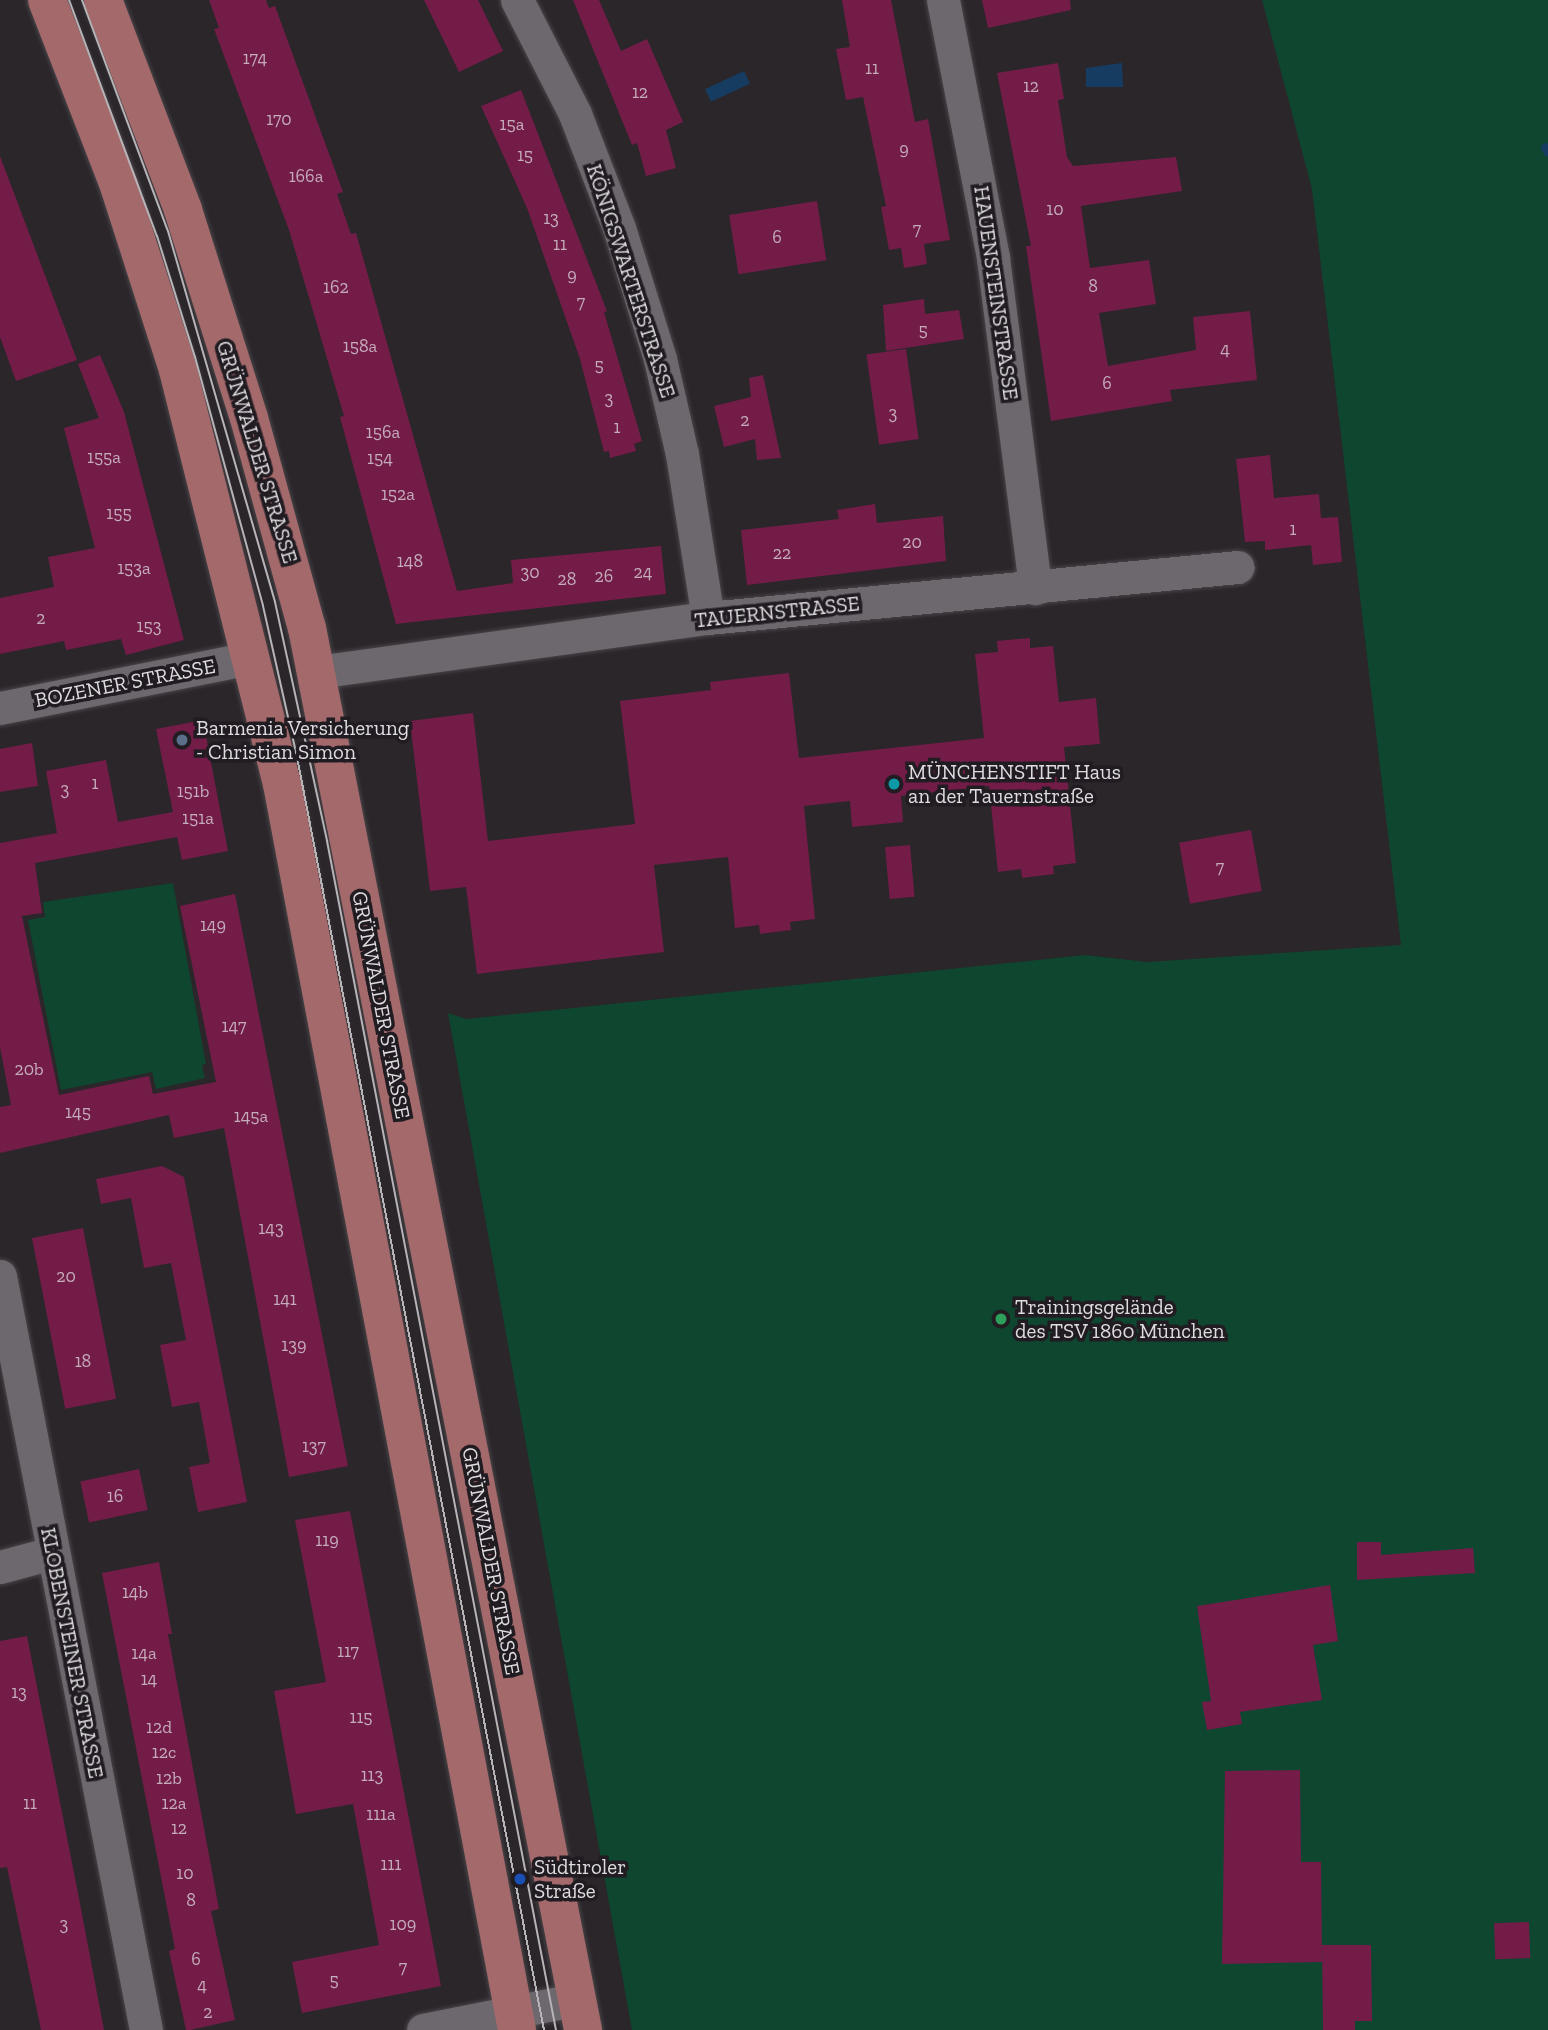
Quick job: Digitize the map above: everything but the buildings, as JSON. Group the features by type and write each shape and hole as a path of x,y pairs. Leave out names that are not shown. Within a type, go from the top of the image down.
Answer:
{"main road":[{"path":"47,0 155,294 203,460 250,658 306,902 515,2021"},
{"name":"GRÜNWALDER STRASSE","path":"103,0 183,210 256,443 317,672 580,2015"}],"street":[{"name":"KÖNIGSWARTERSTRASSE","path":"517,0 575,114 619,228 656,345 682,454 708,618"},
{"name":"HAUENSTEINSTRASSE","path":"943,0 993,258 1035,588"},
{"name":"TAUERNSTRASSE","path":"317,672 708,618 1238,567"},
{"name":"BOZENER STRASSE","path":"0,708 250,658"},
{"name":"KLOBENSTEINER STRASSE","path":"0,1276 146,2030"},
{"path":"0,1567 52,1553"},
{"path":"424,2030 580,2015"}],"green space":[{"name":"Trainingsgelände des TSV 1860 München","path":"1262,0 1548,0 1548,2030 632,2030 448,1013 466,1019 1085,955 1147,962 1401,945 1312,189"},
{"path":"173,883 206,1064 202,1065 205,1078 156,1089 152,1072 61,1090 28,920 45,917 43,902"}],"water":[{"path":"1122,63 1123,87 1086,87 1086,68"},
{"path":"744,71 750,84 711,102 705,89"}],"waterway":[{"path":"1545,147 1548,152"}],"tram line":[{"path":"69,0 157,236 195,357 263,606 297,757 544,2030"},
{"path":"82,0 168,231 275,602 327,841 556,2030"}],"place":[{"name":"Barmenia Versicherung - Christian Simon","path":"182,740"},
{"name":"MÜNCHENSTIFT Haus an der Tauernstraße","path":"894,784"},
{"name":"Trainingsgelände des TSV 1860 München","path":"1001,1319"},
{"name":"Südtiroler Straße","path":"520,1879"}]}
